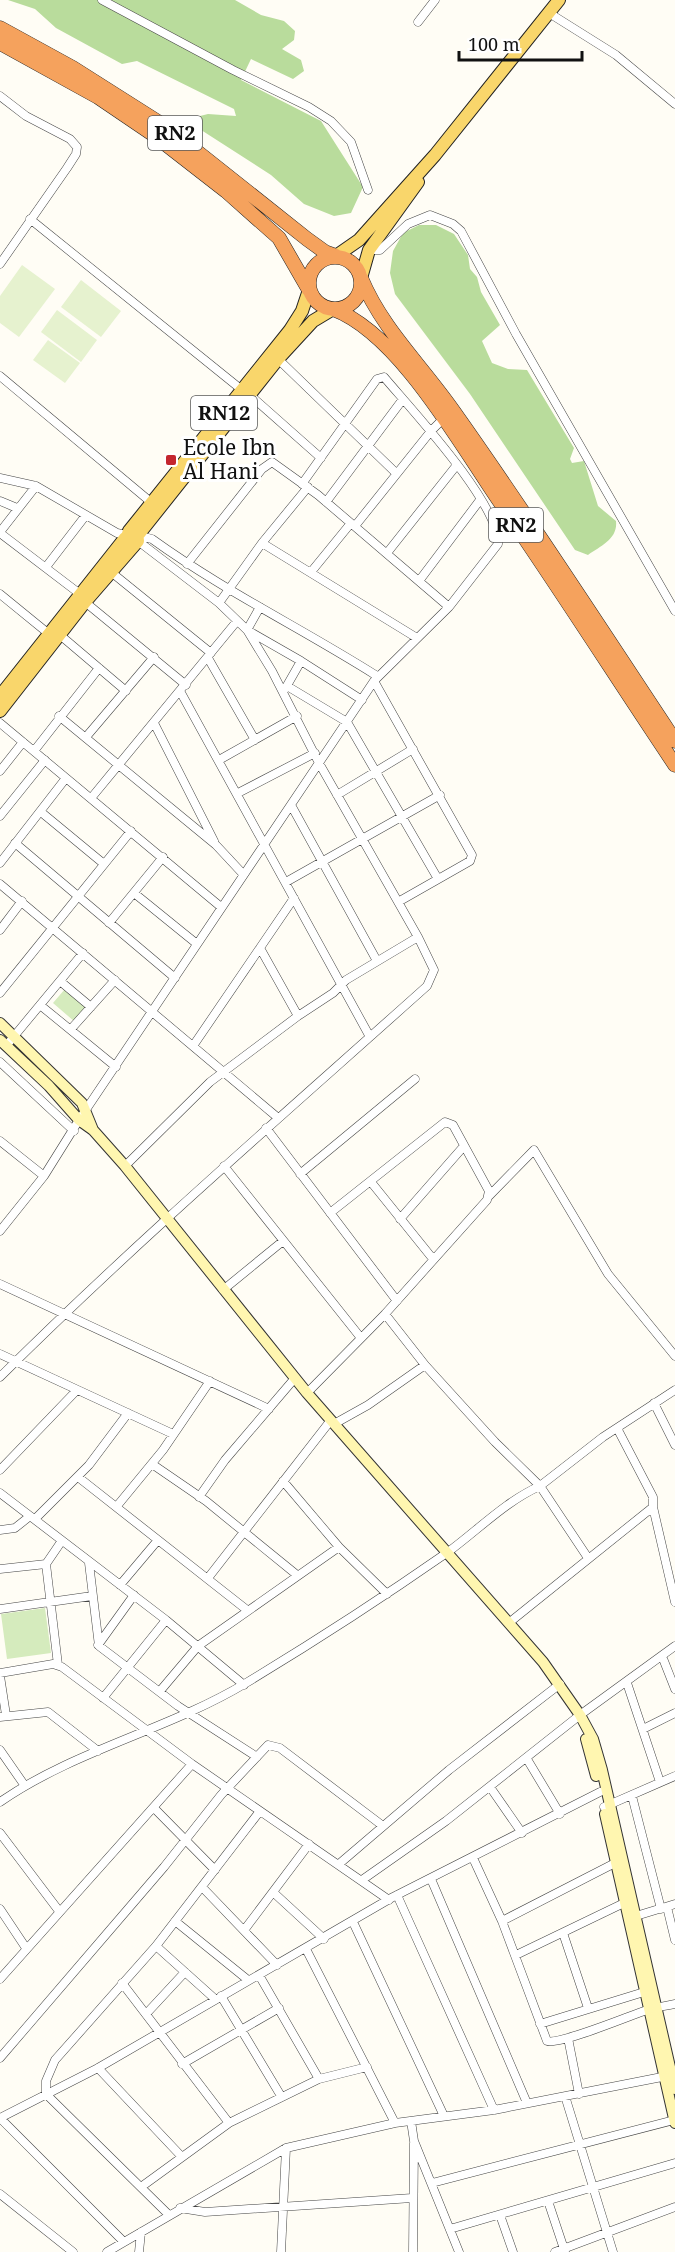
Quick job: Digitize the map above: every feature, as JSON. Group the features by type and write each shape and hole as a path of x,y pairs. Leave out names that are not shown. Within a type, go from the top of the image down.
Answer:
{"highway":[{"name":"RN2","path":"0,28 73,68 166,127 307,239 336,256"},
{"name":"RN2","path":"0,43 98,97 154,135 226,191 279,238 309,290"},
{"path":"336,256 352,262 362,278 362,286 355,301 349,306 333,309 318,303 309,290 308,282 314,266 328,257 336,256"},
{"name":"RN2","path":"362,278 370,300 383,321 675,741"},
{"name":"RN2","path":"333,309 356,320 374,335 448,414 675,765"}],"main road":[{"path":"336,256 359,240 435,155 559,0"},
{"path":"362,278 363,264 369,250 435,155"},
{"name":"RN12","path":"0,711 54,635 246,393 302,311 309,290"},
{"name":"RN12","path":"83,598 111,572 152,503 246,393 313,321 333,309"},
{"name":"RN12","path":"0,696 54,635"}],"street":[{"path":"102,0 233,70 309,106 331,121 351,142 368,190"},
{"path":"418,22 435,0"},
{"path":"549,13 616,55 675,104"},
{"path":"0,96 26,116 70,139 77,147 76,154 67,168 0,264"},
{"path":"369,250 380,250 408,224 430,215 442,219 461,231 516,334 675,610"},
{"path":"30,219 246,393 321,458"},
{"path":"278,359 396,472"},
{"path":"0,376 152,503"},
{"path":"0,1231 44,1176 86,1109 375,679 449,607 498,544 496,531 480,500 431,430 384,377 380,377 345,422 305,486 219,603"},
{"path":"326,502 403,399"},
{"path":"310,572 353,525 431,430 448,414"},
{"path":"187,564 269,462 326,502 449,607"},
{"path":"387,553 456,466"},
{"path":"0,478 36,486 86,515 133,537 219,603 247,630 362,700"},
{"path":"36,486 16,508 0,532 46,567 154,657 183,688 219,760 370,1037"},
{"path":"419,581 480,500"},
{"path":"0,501 16,508"},
{"path":"46,567 86,515"},
{"path":"133,537 152,539 187,564 375,679 471,850 472,858 398,902"},
{"path":"262,543 417,638"},
{"path":"111,572 210,655 255,740"},
{"path":"2,599 99,668 126,691"},
{"path":"247,630 260,607"},
{"path":"92,797 237,621"},
{"path":"0,1377 166,1219 432,979 432,962 319,763 286,688 247,630"},
{"path":"86,737 154,657"},
{"path":"286,688 301,661"},
{"path":"34,751 59,716 99,668"},
{"path":"286,688 347,722 438,879"},
{"path":"59,716 216,845 243,874"},
{"path":"219,760 297,716"},
{"path":"0,723 92,797 221,907"},
{"path":"154,723 216,845"},
{"path":"0,771 23,742"},
{"path":"337,795 413,749"},
{"path":"238,793 315,753"},
{"path":"0,816 45,760"},
{"path":"0,863 66,778"},
{"path":"286,882 440,795"},
{"path":"291,805 377,961"},
{"path":"41,812 104,864"},
{"path":"0,993 131,831"},
{"path":"15,843 175,978"},
{"path":"109,923 164,857"},
{"path":"0,884 277,1117"},
{"path":"134,893 196,944"},
{"path":"193,1046 294,898"},
{"path":"0,930 22,901"},
{"path":"125,1166 223,1071 297,1016 333,993 342,984 418,937"},
{"path":"260,948 297,1016"},
{"path":"76,1125 49,1086 3,1043 14,1036 83,953"},
{"path":"71,1029 114,980"},
{"path":"60,981 91,1007"},
{"path":"40,1005 116,1067"},
{"path":"0,1023 86,1109 93,1130 125,1166 295,1378 510,1622 560,1684 580,1715 595,1746 615,1863 644,1992 652,2008"},
{"path":"0,1062 76,1125 93,1130"},
{"path":"300,1174 415,1079"},
{"path":"330,1213 445,1122 453,1125 488,1186 489,1196"},
{"path":"266,1128 397,1301"},
{"path":"0,1141 44,1176"},
{"path":"400,1219 464,1146"},
{"path":"308,1393 385,1314 489,1196 534,1149 608,1274 675,1356"},
{"path":"224,1166 361,1338"},
{"path":"371,1182 433,1259"},
{"path":"223,1290 283,1241"},
{"path":"0,1284 269,1409"},
{"path":"385,1314 425,1365 519,1468 540,1486 588,1558"},
{"path":"0,1354 173,1434"},
{"path":"208,1578 283,1481 333,1422 368,1405 425,1365"},
{"path":"199,1497 225,1460 295,1378"},
{"path":"117,1506 152,1464 210,1381"},
{"path":"0,1470 77,1390"},
{"path":"0,1802 25,1786 244,1685 387,1594 516,1499 540,1486 617,1428 675,1390"},
{"path":"654,1403 675,1445"},
{"path":"0,1530 15,1528 32,1518 78,1478 128,1413"},
{"path":"617,1428 651,1490 653,1507 671,1567 675,1602"},
{"path":"152,1464 199,1497 297,1575"},
{"path":"78,1478 117,1506 247,1610"},
{"path":"283,1481 339,1547 387,1594"},
{"path":"1,1496 166,1620 244,1685"},
{"path":"510,1622 653,1507"},
{"path":"120,1585 158,1540"},
{"path":"58,1665 46,1564 61,1542"},
{"path":"160,1691 198,1646 339,1547"},
{"path":"89,1563 98,1644 187,1712 257,1757"},
{"path":"0,1569 46,1564"},
{"path":"0,1609 92,1596"},
{"path":"98,1644 134,1596"},
{"path":"103,1698 166,1620"},
{"path":"362,1880 527,1760 580,1715 675,1646"},
{"path":"662,1656 675,1689"},
{"path":"98,1751 48,1712 3,1716 0,1674 58,1665 192,1764 388,1900"},
{"path":"627,1683 660,1782"},
{"path":"339,1864 449,1770 560,1684"},
{"path":"643,1729 675,1713"},
{"path":"580,1715 636,1917 652,2008 675,2089"},
{"path":"0,2058 228,1788 268,1745 277,1746 383,1826"},
{"path":"0,1750 25,1786"},
{"path":"527,1760 560,1814"},
{"path":"0,1979 58,1911 155,1809 192,1764"},
{"path":"607,1806 660,1782 675,1778"},
{"path":"490,1787 522,1833"},
{"path":"124,2242 0,2118 98,2068 158,2031 324,1939 397,1895 600,1792"},
{"path":"632,1796 668,1907 675,1940"},
{"path":"155,1809 215,1870"},
{"path":"46,2094 50,2067 156,1946 260,1810"},
{"path":"0,1833 58,1911"},
{"path":"245,1929 309,1844"},
{"path":"473,1858 502,1921 540,2024 549,2042 568,2038 652,2008 675,2004"},
{"path":"502,1921 615,1863"},
{"path":"431,1879 527,2103"},
{"path":"202,1887 278,1965"},
{"path":"274,1893 324,1939"},
{"path":"397,1895 494,2110"},
{"path":"516,1955 624,1903"},
{"path":"636,1917 668,1907"},
{"path":"0,1909 26,1948"},
{"path":"176,1921 249,1980"},
{"path":"353,1922 444,2116"},
{"path":"563,1933 588,2008"},
{"path":"156,1946 218,1998 241,2030 281,2096"},
{"path":"306,1949 395,2123"},
{"path":"146,2014 185,1972"},
{"path":"260,1975 319,2079"},
{"path":"122,1983 229,2123"},
{"path":"540,2024 644,1992"},
{"path":"182,2064 279,2008"},
{"path":"568,2038 579,2094"},
{"path":"141,2187 229,2123 319,2079 367,2067"},
{"path":"98,2068 182,2157"},
{"path":"107,2252 286,2148 395,2123 494,2110 670,2076"},
{"path":"432,2183 675,2121 670,2076"},
{"path":"46,2094 169,2215"},
{"path":"565,2096 613,2252"},
{"path":"411,2121 414,2141 413,2252"},
{"path":"414,2141 459,2252"},
{"path":"281,2252 286,2148"},
{"path":"450,2229 675,2163"},
{"path":"0,2194 73,2252"},
{"path":"180,2208 205,2212 412,2198"},
{"path":"548,2201 564,2250"},
{"path":"555,2252 675,2207"},
{"path":"500,2215 513,2252"},
{"path":"139,2252 141,2232"}],"green space":[{"path":"8,0 235,0 261,15 284,21 295,31 294,40 282,49 301,60 304,71 293,79 251,59 241,80 321,121 363,187 351,213 334,216 304,204 271,175 198,128 200,116 208,114 236,116 234,109 137,61 122,64 56,28 35,9"},
{"path":"419,225 436,225 454,234 468,255 470,269 477,277 481,292 500,325 482,341 492,363 508,369 527,370 574,448 570,459 572,463 584,461 598,506 616,521 611,537 588,555 575,550 470,394 395,294 390,273 393,251 403,233"},
{"path":"22,265 55,289 19,337 0,323 0,296"},
{"path":"81,280 121,311 101,337 61,307"},
{"path":"57,310 97,340 81,362 41,332"},
{"path":"48,340 80,363 65,383 33,360"},
{"path":"65,989 87,1007 75,1022 53,1003"},
{"path":"45,1608 51,1653 7,1659 1,1614"}],"place":[{"name":"Ecole Ibn Al Hani","path":"171,460"}]}
